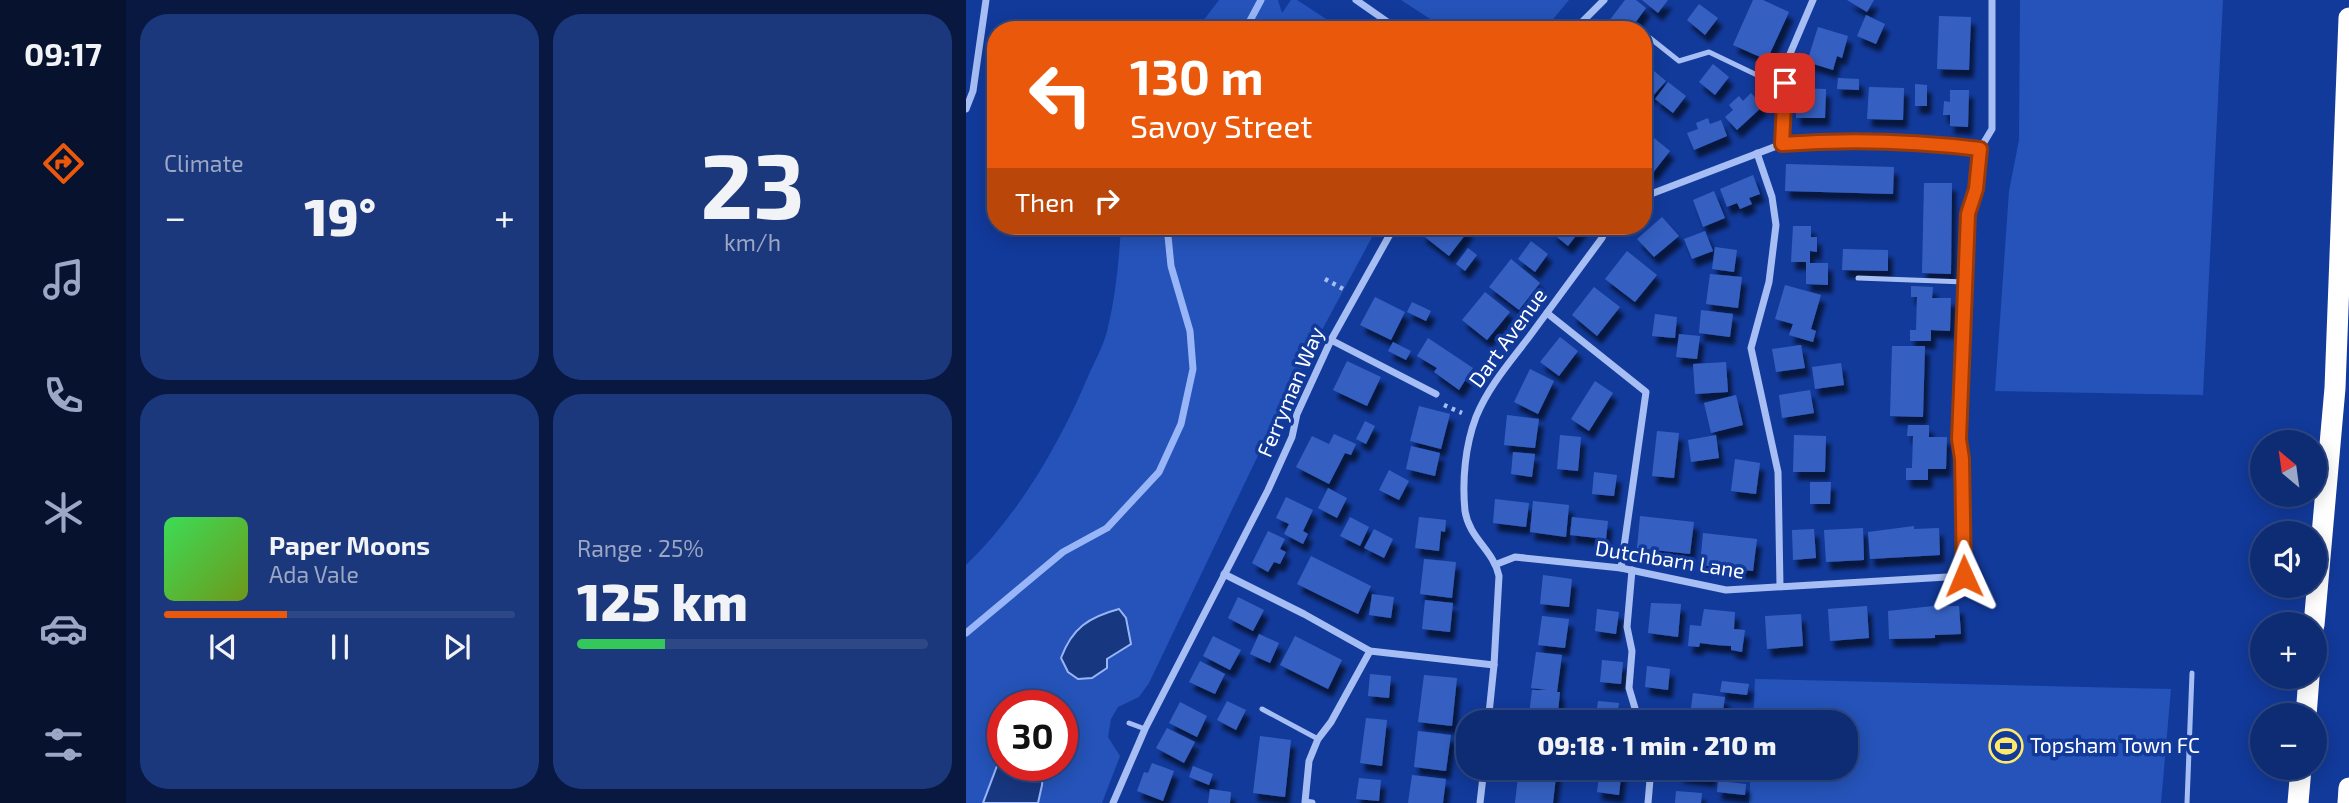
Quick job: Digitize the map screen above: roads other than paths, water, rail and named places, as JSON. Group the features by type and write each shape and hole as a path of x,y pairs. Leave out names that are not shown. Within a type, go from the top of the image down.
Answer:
{"highway":[{"path":"2315,612 2335,388 2349,18"},
{"path":"2298,803 2300,780"},
{"path":"2348,803 2349,788"}],"street":[{"path":"966,109 973,91 986,0"},
{"path":"1356,0 1386,21"},
{"path":"1583,21 1604,0"},
{"path":"1782,144 1784,68 1813,0"},
{"path":"1965,282 1968,214 1976,189 1980,149 1992,129 1992,0"},
{"path":"1652,194 1782,144 1825,140 1936,144 1980,149"},
{"path":"1757,153 1772,197 1776,225 1769,282 1751,348 1778,472 1780,586"},
{"name":"Ferryman Way","path":"1113,803 1144,729 1283,458 1292,437 1297,414 1331,340 1391,235"},
{"name":"Dart Avenue","path":"1497,564 1478,541 1465,513 1464,472 1475,419 1491,388 1603,235"},
{"name":"Dutchbarn Lane","path":"1497,564 1516,557 1621,568 1726,590 1964,576 1962,459 1959,439 1965,282"},
{"path":"1547,313 1646,392 1621,568"},
{"path":"1331,340 1436,394"},
{"path":"1489,710 1499,576 1497,564"},
{"path":"1632,570 1627,627 1632,651 1629,688 1636,710"},
{"path":"1224,575 1304,614 1370,651 1494,665"},
{"path":"1307,803 1310,761 1318,739 1331,722 1370,651"},
{"path":"1480,803 1482,780"},
{"path":"1648,803 1650,780"}],"lane":[{"path":"1652,40 1679,61 1709,52 1759,76 1785,83"},
{"path":"1858,278 1965,282"},
{"path":"2187,803 2192,673"},
{"path":"1262,709 1318,739"},
{"path":"1129,723 1144,729"}],"waterway":[{"path":"1250,21 1261,0"},
{"path":"966,633 1063,552 1107,528 1159,472 1181,424 1193,369 1190,331 1171,266 1168,235"}],"place":[{"name":"Topsham Town FC","path":"2006,746"}]}
